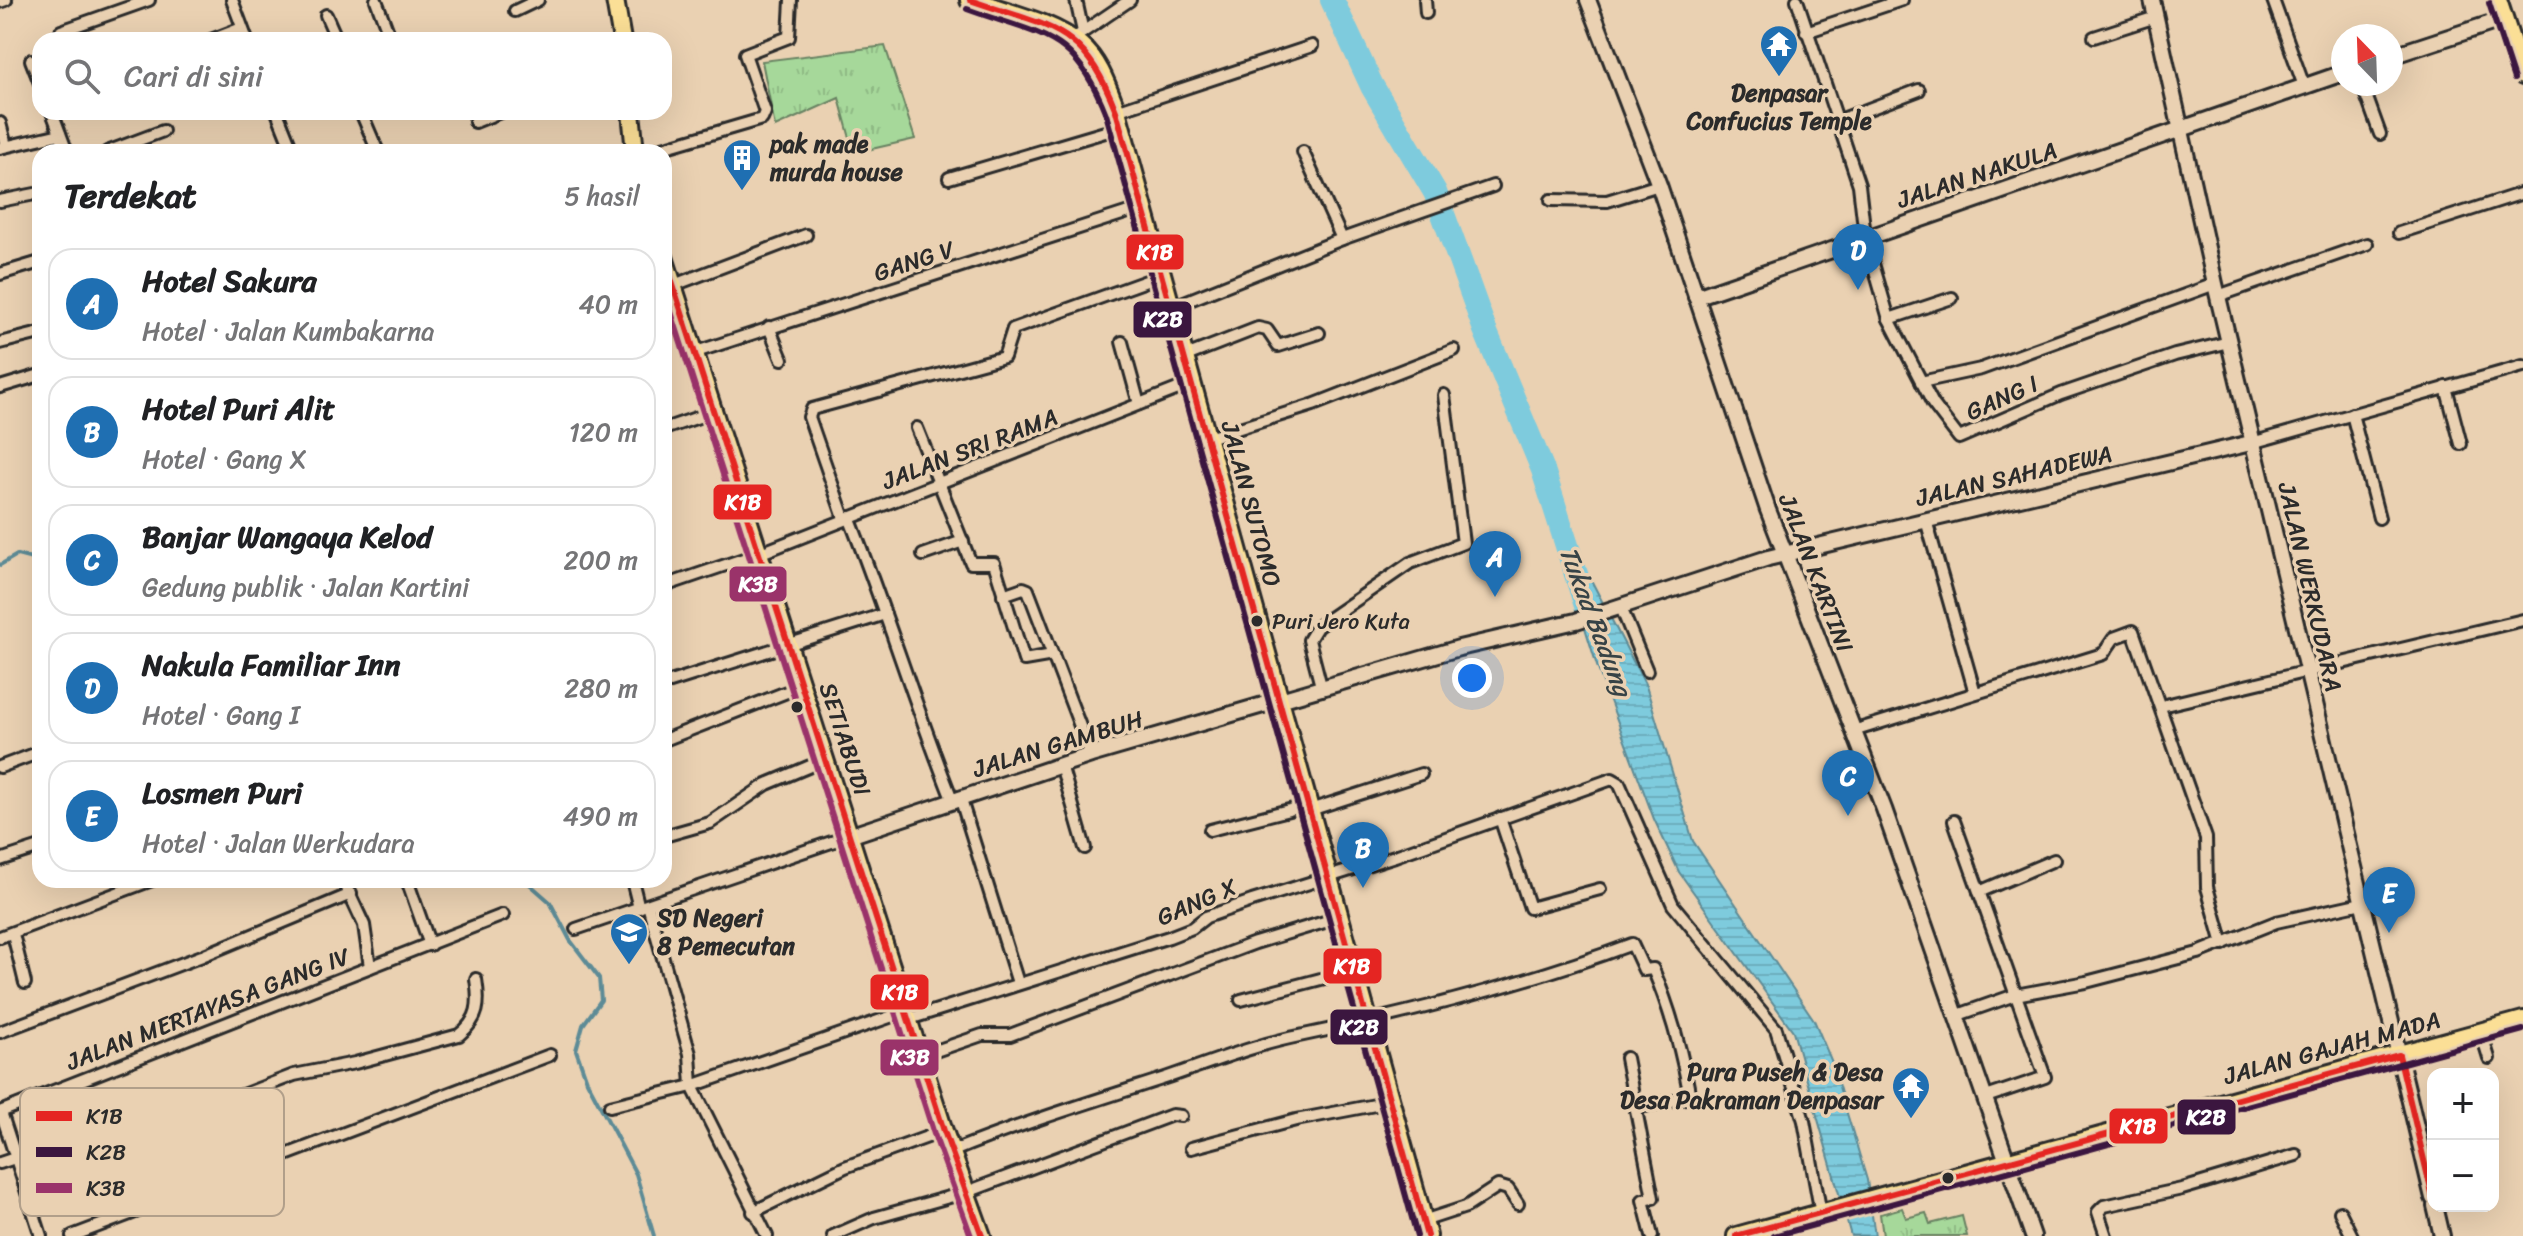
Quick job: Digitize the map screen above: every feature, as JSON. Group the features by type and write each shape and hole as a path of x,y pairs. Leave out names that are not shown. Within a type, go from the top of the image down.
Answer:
{"highway":[{"name":"JALAN SUTOMO","path":"970,0 1078,36 1094,62 1119,119 1425,1229"}],"main road":[{"path":"615,0 621,32"},
{"path":"2498,0 2512,25 2523,76"},
{"path":"632,120 634,144"},
{"name":"SETIABUDI","path":"672,279 852,835 944,1131 982,1236"},
{"name":"JALAN GAJAH MADA","path":"1736,1236 2523,1020"}],"street":[{"path":"0,2 6,0"},
{"path":"61,31 149,0"},
{"path":"232,0 244,32"},
{"path":"376,0 388,32"},
{"path":"515,11 538,0"},
{"path":"672,145 762,119 765,112 745,54 789,37 791,0"},
{"path":"1076,0 1078,36"},
{"path":"1078,36 1130,0"},
{"path":"1425,0 1426,13"},
{"name":"JALAN KARTINI","path":"1588,0 1659,185 1784,555 1958,1015 2033,1236"},
{"name":"GANG I","path":"1797,0 1864,203 1865,236 1889,319 1921,382 1959,438 2084,386 2229,342"},
{"path":"1806,32 1902,0"},
{"name":"JALAN WERKUDARA","path":"2152,0 2216,290 2255,442 2427,1173"},
{"path":"2273,0 2304,86"},
{"path":"326,15 333,32"},
{"path":"2094,37 2156,17"},
{"path":"2403,53 2512,25"},
{"path":"232,32 242,28"},
{"path":"949,178 1119,119 1312,46"},
{"name":"JALAN NAKULA","path":"1698,302 1865,236 2331,77"},
{"path":"1837,121 1919,90"},
{"path":"2366,96 2380,134"},
{"path":"55,120 64,144"},
{"path":"280,120 290,144"},
{"path":"364,120 375,144"},
{"path":"475,122 480,120"},
{"path":"0,123 3,147 60,134"},
{"path":"128,144 163,131"},
{"path":"1303,152 1342,239"},
{"path":"1551,200 1607,201 1659,185"},
{"path":"1172,307 1342,239 1493,186"},
{"path":"2399,233 2523,193"},
{"path":"0,201 32,195"},
{"name":"GANG V","path":"696,352 1144,207"},
{"path":"674,285 806,235"},
{"path":"1921,382 1981,369 2216,290 2367,244"},
{"path":"0,274 32,264"},
{"path":"1018,983 956,798 911,694 885,614 809,417 812,409 1004,357 1013,329 1163,275"},
{"path":"1889,319 1952,298"},
{"path":"769,327 782,359"},
{"path":"1186,356 1258,328 1267,330 1278,346 1319,333"},
{"path":"0,343 32,335"},
{"path":"1122,342 1139,404"},
{"path":"1208,438 1313,405 1454,350"},
{"path":"2255,442 2523,366"},
{"path":"0,387 32,377"},
{"name":"JALAN SRI RAMA","path":"672,583 761,553 1193,383"},
{"path":"2446,387 2461,444"},
{"path":"1322,690 1309,640 1324,619 1410,563 1463,543 1444,395"},
{"path":"672,426 716,411"},
{"path":"2352,414 2379,518"},
{"path":"917,428 971,563 994,563 1024,660 1053,655"},
{"name":"JALAN SAHADEWA","path":"1576,621 1784,555 2255,442"},
{"path":"1926,520 1975,693"},
{"path":"923,555 963,541"},
{"path":"1003,595 1023,588 1028,590 1091,755"},
{"path":"1614,607 1647,671"},
{"path":"672,682 885,614"},
{"path":"2161,706 2523,620"},
{"name":"JALAN GAMBUH","path":"852,835 1091,755 1459,648 1576,621"},
{"path":"1853,731 2103,654 2114,638 2132,631 2206,838 2207,887 2223,944"},
{"path":"672,737 802,686"},
{"path":"0,767 32,755"},
{"path":"672,834 710,823 767,784 827,759"},
{"path":"1061,765 1085,848"},
{"path":"1210,830 1310,808 1421,774"},
{"name":"GANG X","path":"610,1106 692,1086 908,1015 1169,937 1192,928 1206,917 1609,779 1619,783 1673,905 1776,1029 1804,1121 1824,1213"},
{"path":"1500,818 1530,908 1600,889"},
{"path":"1954,821 2045,1077 1986,1097"},
{"path":"576,929 852,835"},
{"path":"0,860 32,850"},
{"path":"1979,892 2054,860"},
{"path":"0,937 131,888"},
{"path":"348,888 368,940 370,967"},
{"path":"410,888 430,945"},
{"path":"635,888 690,1054 692,1086 767,1236"},
{"path":"0,1032 202,956 351,894"},
{"path":"1958,1015 2015,995 2086,982 2223,944 2276,922 2362,903"},
{"name":"JALAN MERTAYASA GANG IV","path":"62,1088 503,915"},
{"path":"921,1056 982,1035 1010,1035 1255,943 1341,917"},
{"path":"13,934 25,983"},
{"path":"953,1151 1221,1059 1368,1018 1573,967 1633,945 1644,970 1653,969 1665,998 1682,1053 1690,1097 1635,1108"},
{"path":"1241,1000 1355,970"},
{"path":"260,1088 294,1075 355,1063 459,1035 471,1026 477,1013 476,979"},
{"path":"2481,1032 2489,1058"},
{"path":"284,1156 550,1055"},
{"path":"1626,1058 1653,1198 1643,1200 1652,1236"},
{"path":"1191,1148 1296,1120 1391,1102"},
{"name":"JALAN MERTAYASA GANG IV","path":"20,1105 1,1112 20,1172"},
{"path":"833,1236 874,1218 967,1192 1102,1139 1172,1115 1181,1116"},
{"path":"753,1212 845,1167 944,1131"},
{"path":"2106,1236 2098,1212 2101,1207 2182,1189 2296,1155"},
{"path":"0,1163 15,1158"},
{"path":"1425,1229 1469,1206 1482,1193 1498,1186 1508,1189 1518,1204"},
{"path":"2340,1212 2352,1236"},
{"path":"2436,1212 2442,1236"},
{"name":"JALAN MERTAYASA GANG IV","path":"35,1216 41,1236"},
{"path":"72,1236 125,1216"}],"green space":[{"path":"885,46 915,139 854,153 839,98 775,127 762,61"},
{"path":"1902,1208 1906,1218 1926,1213 1930,1224 1962,1216 1967,1236 1883,1236 1880,1214"}],"water":[{"name":"Tukad Badung","path":"1590,578 1646,686 1693,841 1814,1020 1831,1060 1867,1180 1875,1236 1851,1236 1793,1031 1679,872 1654,819 1597,666 1571,583"}],"waterway":[{"name":"Tukad Badung","path":"1332,0 1372,86 1435,192 1485,330 1543,470 1588,612"},
{"path":"0,565 17,555 32,559"},
{"path":"534,888 550,902 570,940 599,978 601,1000 583,1025 576,1050 587,1081 636,1174 654,1236"}],"transit line":[{"name":"K1B","path":"970,0 1061,33 1090,61 1116,111 1427,1236"},
{"name":"K2B","path":"2489,3 2514,79"},
{"name":"K2B","path":"967,9 1036,33 1068,52 1094,87 1106,114 1417,1236"},
{"name":"K1B","path":"672,282 944,1131 982,1236"},
{"name":"K3B","path":"672,315 934,1134 971,1236"},
{"name":"K2B","path":"1774,1236 2523,1030"},
{"name":"K1B","path":"1736,1236 2399,1055 2427,1173"}],"place":[{"name":"Denpasar Confucius Temple","path":"1779,78"},
{"name":"pak made murda house","path":"742,192"},
{"name":"Nakula Familiar Inn","path":"1858,290"},
{"name":"Hotel Sakura","path":"1495,597"},
{"name":"Puri Jero Kuta","path":"1257,621"},
{"name":"Banjar Wangaya Kelod","path":"1848,816"},
{"name":"Hotel Puri Alit","path":"1363,888"},
{"name":"Losmen Puri","path":"2389,933"},
{"name":"SD Negeri 8 Pemecutan","path":"629,966"},
{"name":"Pura Puseh & Desa Desa Pakraman Denpasar","path":"1911,1120"}]}
